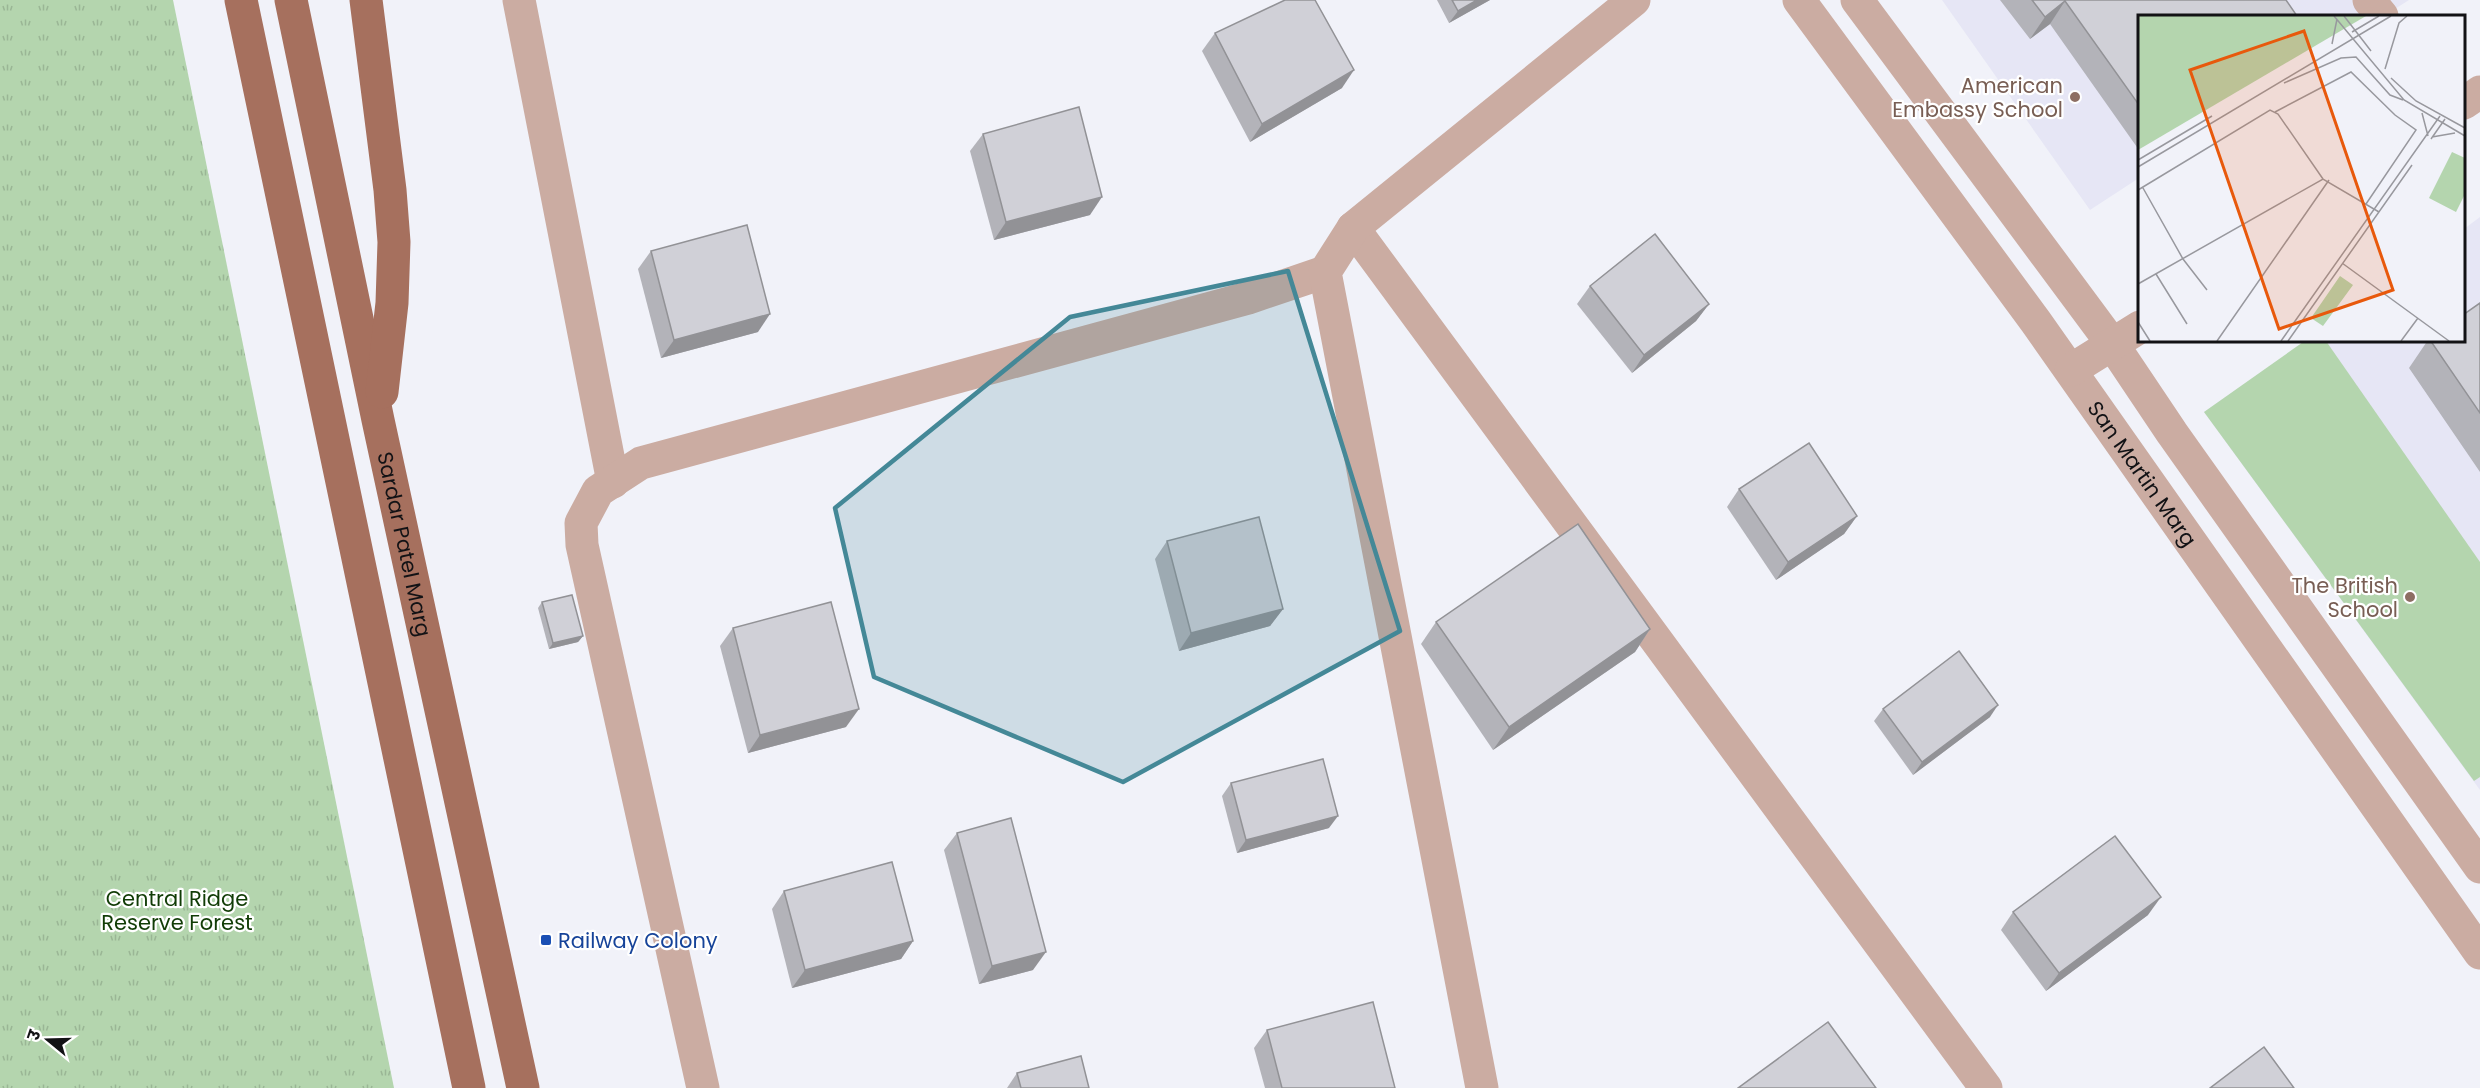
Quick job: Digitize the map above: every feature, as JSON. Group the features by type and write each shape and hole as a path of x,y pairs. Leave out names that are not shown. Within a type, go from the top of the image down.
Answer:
{"main road":[{"path":"241,0 470,1088"},
{"name":"Sardar Patel Marg","path":"291,0 378,420 523,1088"},
{"path":"366,0 390,190 394,242 392,303 378,420"}],"street":[{"path":"519,0 613,482"},
{"path":"703,1088 582,545 581,523 598,491 640,463 1248,298 1325,272 1353,228 1634,0"},
{"name":"San Martin Marg","path":"1799,0 2071,370 2480,953"},
{"path":"1857,0 2113,345 2172,433 2480,867"},
{"path":"2369,0 2381,15"},
{"path":"2465,103 2480,92"},
{"path":"1353,228 1986,1088"},
{"path":"1325,272 1482,1088"},
{"path":"2071,370 2138,328"}],"highlighted area":[{"path":"1288,271 1400,631 1123,782 874,677 835,508 1070,317"}],"shaded area":[{"name":"American Embassy School","path":"1942,0 2409,0 2386,15 2138,15 2138,179 2090,210"},
{"name":"The British School","path":"2480,217 2480,790 2204,412 2305,342 2465,342 2465,228"}],"green space":[{"name":"Central Ridge Reserve Forest","path":"0,0 173,0 394,1088 0,1088"},
{"name":"The British School","path":"2303,342 2327,342 2480,562 2480,777 2474,781 2204,412"}],"building":[{"path":"1285,0 1315,0 1354,70 1262,124 1215,33"},
{"path":"1452,0 1477,0 1458,11"},
{"path":"2032,0 2286,0 2296,15 2138,15 2138,104 2065,1 2045,17"},
{"path":"1079,107 1102,197 1006,222 983,134"},
{"path":"747,225 770,314 674,340 651,251"},
{"path":"1655,234 1709,304 1644,355 1590,286"},
{"path":"2480,303 2480,413 2431,342 2465,342 2465,314"},
{"path":"1809,443 1857,516 1788,562 1739,489"},
{"path":"1259,517 1283,609 1191,633 1167,541"},
{"path":"1578,524 1650,629 1509,727 1436,622"},
{"path":"572,595 583,636 553,643 542,602"},
{"path":"831,602 859,709 760,735 733,628"},
{"path":"1959,651 1998,705 1922,762 1883,709"},
{"path":"1323,759 1338,816 1246,840 1231,783"},
{"path":"1011,818 1046,952 992,966 957,833"},
{"path":"2115,836 2161,897 2059,973 2013,912"},
{"path":"892,862 913,941 805,970 784,891"},
{"path":"1373,1002 1395,1088 1282,1088 1267,1030"},
{"path":"1828,1022 1876,1088 1738,1088"},
{"path":"2264,1047 2294,1088 2210,1088"},
{"path":"1081,1056 1089,1088 1021,1088 1017,1073"}],"place":[{"name":"American Embassy School","path":"2075,97"},
{"name":"The British School","path":"2410,597"},
{"name":"Railway Colony","path":"546,940"}]}
